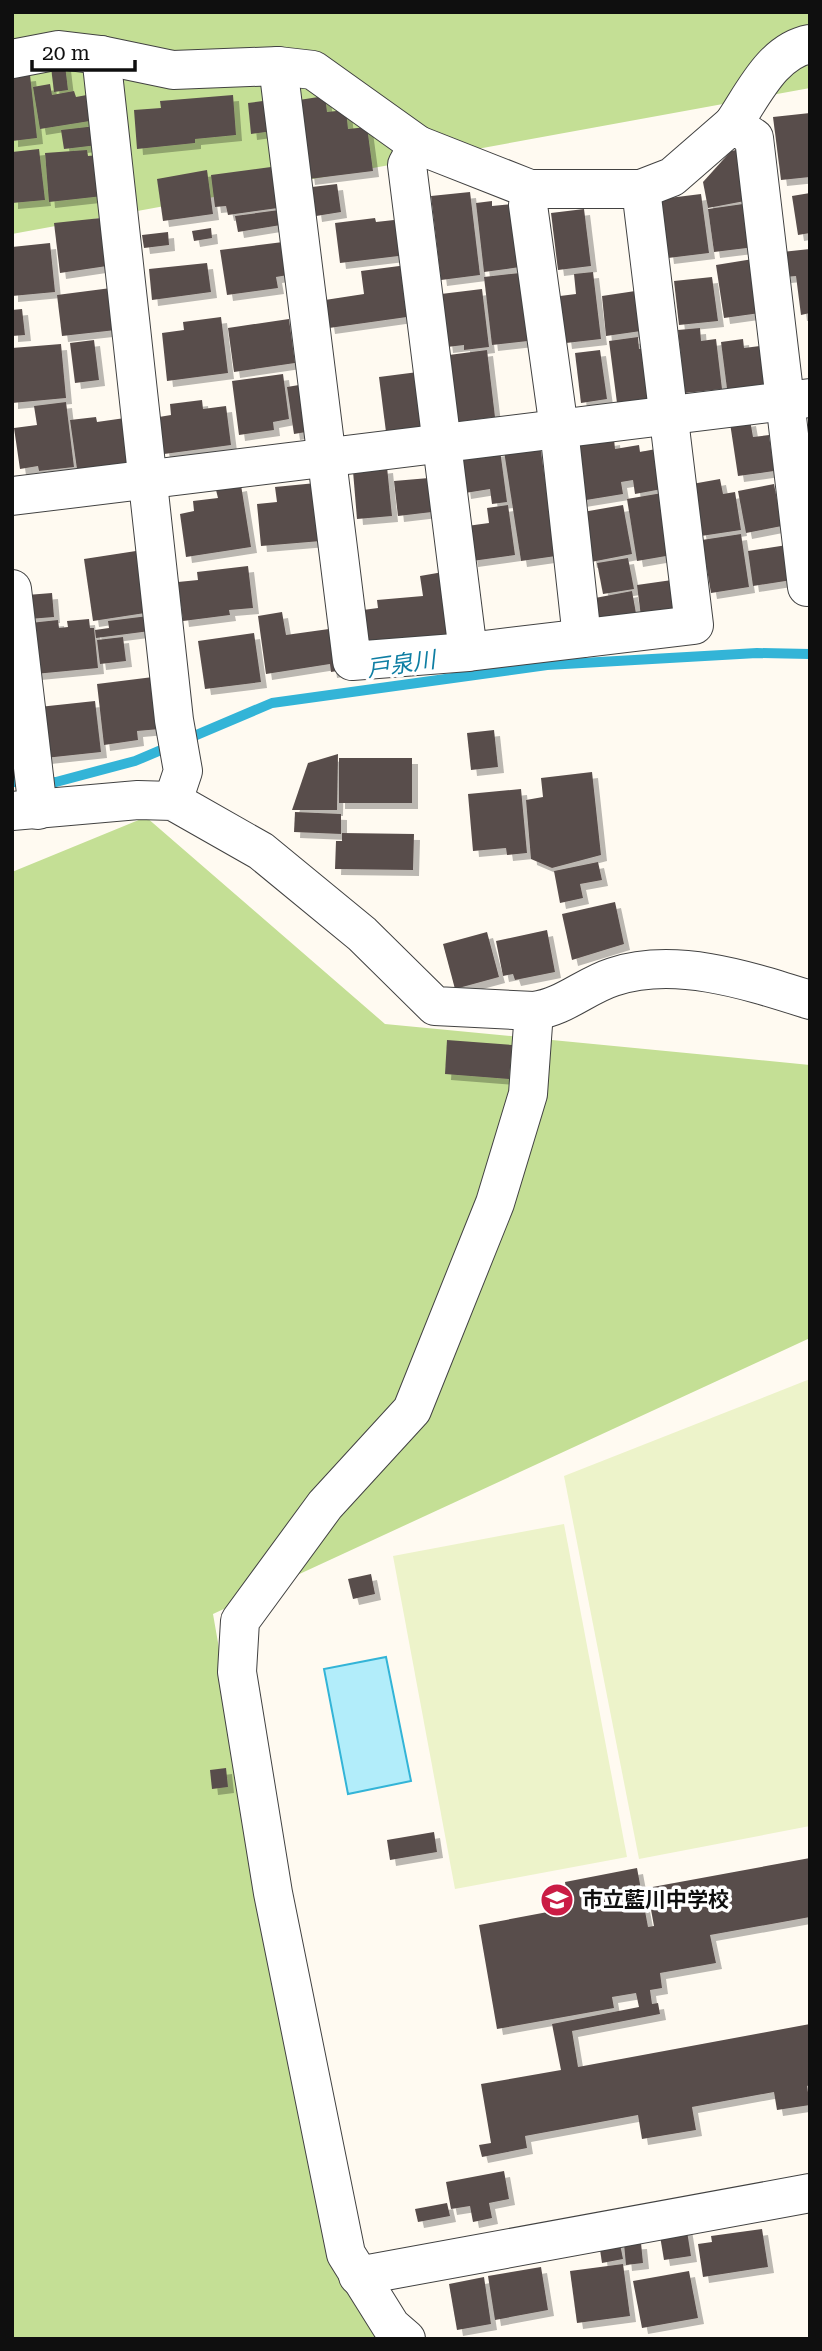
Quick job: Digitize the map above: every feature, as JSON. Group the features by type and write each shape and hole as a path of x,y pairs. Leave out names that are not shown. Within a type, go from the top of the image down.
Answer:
{"street":[{"path":"12,58 59,50 101,55 173,70 278,66 313,70 418,145 530,189 641,189 673,177 733,124 775,63 800,46 810,44"},
{"path":"101,55 174,720 183,771 173,801"},
{"path":"278,66 352,661 468,652 694,625 671,416 641,189"},
{"path":"733,124 754,138 797,400 807,586"},
{"path":"418,145 407,165 468,652"},
{"path":"530,189 528,205 559,429 582,638"},
{"path":"12,496 797,400"},
{"path":"12,589 25,811 138,800 173,801 261,850 362,934 435,1006 534,1011 550,1009 613,977 661,969 746,980 810,1000"},
{"path":"406,2339 391,2326 345,2254 273,1893 237,1672 240,1621 325,1505 412,1409 495,1203 528,1094 534,1011"},
{"path":"358,2276 810,2193"}],"green space":[{"path":"12,12 810,12 810,88 12,234"},
{"path":"146,817 385,1024 810,1065 810,1338 213,1614 313,2187 407,2339 12,2339 12,872"},
{"path":"810,1379 810,1826 639,1859 564,1476"},
{"path":"564,1524 627,1857 455,1889 393,1556"}],"water":[{"path":"386,1657 411,1781 348,1794 324,1669"}],"building":[{"path":"65,65 68,90 54,92 51,67"},
{"path":"30,75 37,138 12,141 12,77"},
{"path":"50,84 52,95 74,91 76,97 92,94 96,120 40,129 33,87"},
{"path":"233,95 236,135 195,139 195,143 137,149 134,110 161,108 160,101"},
{"path":"325,96 327,112 346,110 348,129 367,127 373,171 309,179 299,100"},
{"path":"270,100 273,131 251,134 248,103"},
{"path":"810,113 810,177 781,180 773,117"},
{"path":"96,126 98,145 64,149 61,130"},
{"path":"39,149 45,200 12,203 12,152"},
{"path":"741,149 750,200 708,208 703,182 731,151"},
{"path":"87,150 88,156 99,155 103,196 49,202 45,153"},
{"path":"271,167 278,208 228,215 226,206 215,207 211,175"},
{"path":"207,170 213,214 163,221 157,179"},
{"path":"337,184 341,212 316,216 312,187"},
{"path":"470,192 480,275 441,280 431,196"},
{"path":"810,193 810,233 798,235 792,196"},
{"path":"701,194 709,253 668,258 661,199"},
{"path":"492,201 492,206 512,204 520,267 484,272 476,203"},
{"path":"750,203 755,247 714,252 708,209"},
{"path":"584,209 591,266 558,270 551,213"},
{"path":"279,210 281,225 238,232 235,216"},
{"path":"101,218 107,266 60,273 54,223"},
{"path":"375,218 376,222 403,219 407,255 340,263 335,223"},
{"path":"211,228 212,238 194,241 192,231"},
{"path":"168,232 169,245 144,248 142,235"},
{"path":"283,242 288,275 276,277 278,288 227,295 220,250"},
{"path":"50,243 55,292 12,296 12,247"},
{"path":"810,249 810,313 801,315 796,276 785,277 782,252"},
{"path":"753,259 760,313 724,318 716,265"},
{"path":"207,263 211,292 152,300 149,269"},
{"path":"407,265 414,316 329,328 325,300 364,294 361,271"},
{"path":"593,272 601,339 566,343 560,296 576,294 574,274"},
{"path":"520,273 528,341 492,345 484,277"},
{"path":"712,277 718,321 679,325 674,281"},
{"path":"111,288 116,330 62,336 57,295"},
{"path":"482,289 489,347 464,350 464,345 447,347 441,294"},
{"path":"642,290 648,330 606,336 602,296"},
{"path":"22,309 25,335 12,336 12,310"},
{"path":"221,317 228,373 167,381 162,333 184,330 183,322"},
{"path":"289,319 295,363 234,372 228,328"},
{"path":"700,328 701,341 716,339 722,389 685,393 678,330"},
{"path":"638,337 639,349 646,348 651,399 617,403 609,341"},
{"path":"743,339 744,348 760,346 764,384 727,389 721,342"},
{"path":"94,340 99,380 75,383 70,343"},
{"path":"61,344 66,398 12,403 12,348"},
{"path":"487,350 495,417 456,422 449,355"},
{"path":"600,350 607,399 581,403 575,353"},
{"path":"418,372 425,427 386,432 379,377"},
{"path":"283,374 289,419 273,422 274,430 239,435 232,381"},
{"path":"305,384 312,431 294,434 287,387"},
{"path":"202,400 203,409 226,406 231,445 164,454 159,417 171,415 170,404"},
{"path":"66,402 74,467 39,471 38,466 20,469 14,428 37,425 34,406"},
{"path":"96,417 97,422 125,418 131,462 77,469 70,420"},
{"path":"750,420 753,437 769,435 774,471 738,476 730,423"},
{"path":"614,439 615,449 639,445 640,452 656,449 662,489 635,494 633,480 621,482 623,494 580,501 572,446"},
{"path":"540,445 556,556 521,561 504,451"},
{"path":"500,450 507,502 492,504 490,489 465,493 460,456"},
{"path":"387,467 392,516 357,519 353,471"},
{"path":"429,478 432,512 398,516 394,481"},
{"path":"720,479 723,494 735,492 741,530 701,536 692,484"},
{"path":"316,483 321,541 261,546 257,504 277,502 275,487"},
{"path":"774,484 782,526 746,533 738,491"},
{"path":"241,485 251,547 186,557 180,514 194,511 193,501 218,498 216,490"},
{"path":"662,493 672,555 637,561 627,499"},
{"path":"508,505 515,555 472,561 467,526 489,523 487,508"},
{"path":"623,505 632,554 591,562 583,512"},
{"path":"741,534 749,587 711,593 702,540"},
{"path":"787,545 792,580 753,586 748,551"},
{"path":"136,551 145,613 93,621 84,559"},
{"path":"628,558 634,589 603,594 597,563"},
{"path":"248,566 253,608 229,610 230,615 183,621 178,582 198,580 197,572"},
{"path":"443,572 452,636 367,643 363,610 378,608 377,600 423,596 420,576"},
{"path":"672,580 677,614 641,617 637,585"},
{"path":"632,591 637,619 600,626 595,598"},
{"path":"52,593 54,617 29,619 27,595"},
{"path":"282,612 286,635 329,629 343,670 331,672 330,664 266,674 258,616"},
{"path":"148,616 150,631 96,638 95,630 109,628 108,621"},
{"path":"89,619 90,628 94,628 98,668 35,674 30,623 58,620 59,628 68,627 67,621"},
{"path":"254,633 261,682 205,689 198,641"},
{"path":"123,637 126,661 100,664 97,640"},
{"path":"153,677 160,729 137,731 138,740 104,745 97,684"},
{"path":"95,701 101,752 45,758 39,707"},
{"path":"494,730 498,767 471,770 467,733"},
{"path":"338,754 337,810 292,810 308,763"},
{"path":"339,758 412,758 412,803 339,803"},
{"path":"592,772 601,855 552,868 531,859 526,800 543,797 541,778"},
{"path":"521,789 527,853 507,855 506,848 473,851 468,794"},
{"path":"295,812 341,814 341,834 294,832"},
{"path":"342,833 414,834 413,870 335,869 336,841 342,841"},
{"path":"598,862 602,880 580,884 583,898 560,903 554,871"},
{"path":"615,902 624,944 572,960 562,914"},
{"path":"547,930 555,972 515,980 513,974 503,976 496,941"},
{"path":"487,932 499,977 455,989 443,944"},
{"path":"447,1040 512,1045 509,1079 445,1074"},
{"path":"371,1574 375,1594 353,1599 348,1579"},
{"path":"226,1768 228,1787 212,1789 210,1770"},
{"path":"434,1832 437,1852 390,1860 387,1840"},
{"path":"810,1858 810,1917 710,1935 716,1963 660,1973 662,1988 650,1990 652,2004 658,2003 660,2014 572,2031 578,2067 810,2024 810,2085 807,2086 810,2105 777,2110 774,2092 692,2107 696,2130 642,2139 638,2115 525,2136 527,2148 482,2157 479,2145 491,2143 481,2084 561,2070 552,2024 639,2007 636,1993 612,1997 614,2008 497,2029 479,1925 569,1908 565,1882 637,1868 648,1927 654,1926 647,1888"},
{"path":"504,2171 509,2199 489,2203 492,2218 473,2222 470,2206 451,2209 446,2182"},
{"path":"447,2203 450,2216 418,2222 415,2209"},
{"path":"686,2225 691,2256 664,2260 659,2230"},
{"path":"762,2229 768,2267 703,2277 698,2244 712,2242 711,2236"},
{"path":"619,2239 623,2259 602,2263 599,2243"},
{"path":"641,2243 643,2263 626,2265 624,2244"},
{"path":"623,2264 630,2316 577,2323 570,2271"},
{"path":"541,2267 548,2310 495,2320 488,2276"},
{"path":"689,2271 698,2318 642,2328 633,2281"},
{"path":"484,2277 491,2324 457,2330 449,2284"}],"waterway":[{"name":"戸泉川","path":"12,782 56,782 135,761 272,703 547,665 757,653 810,654"}],"place":[{"name":"市立藍川中学校","path":"557,1900"}]}
